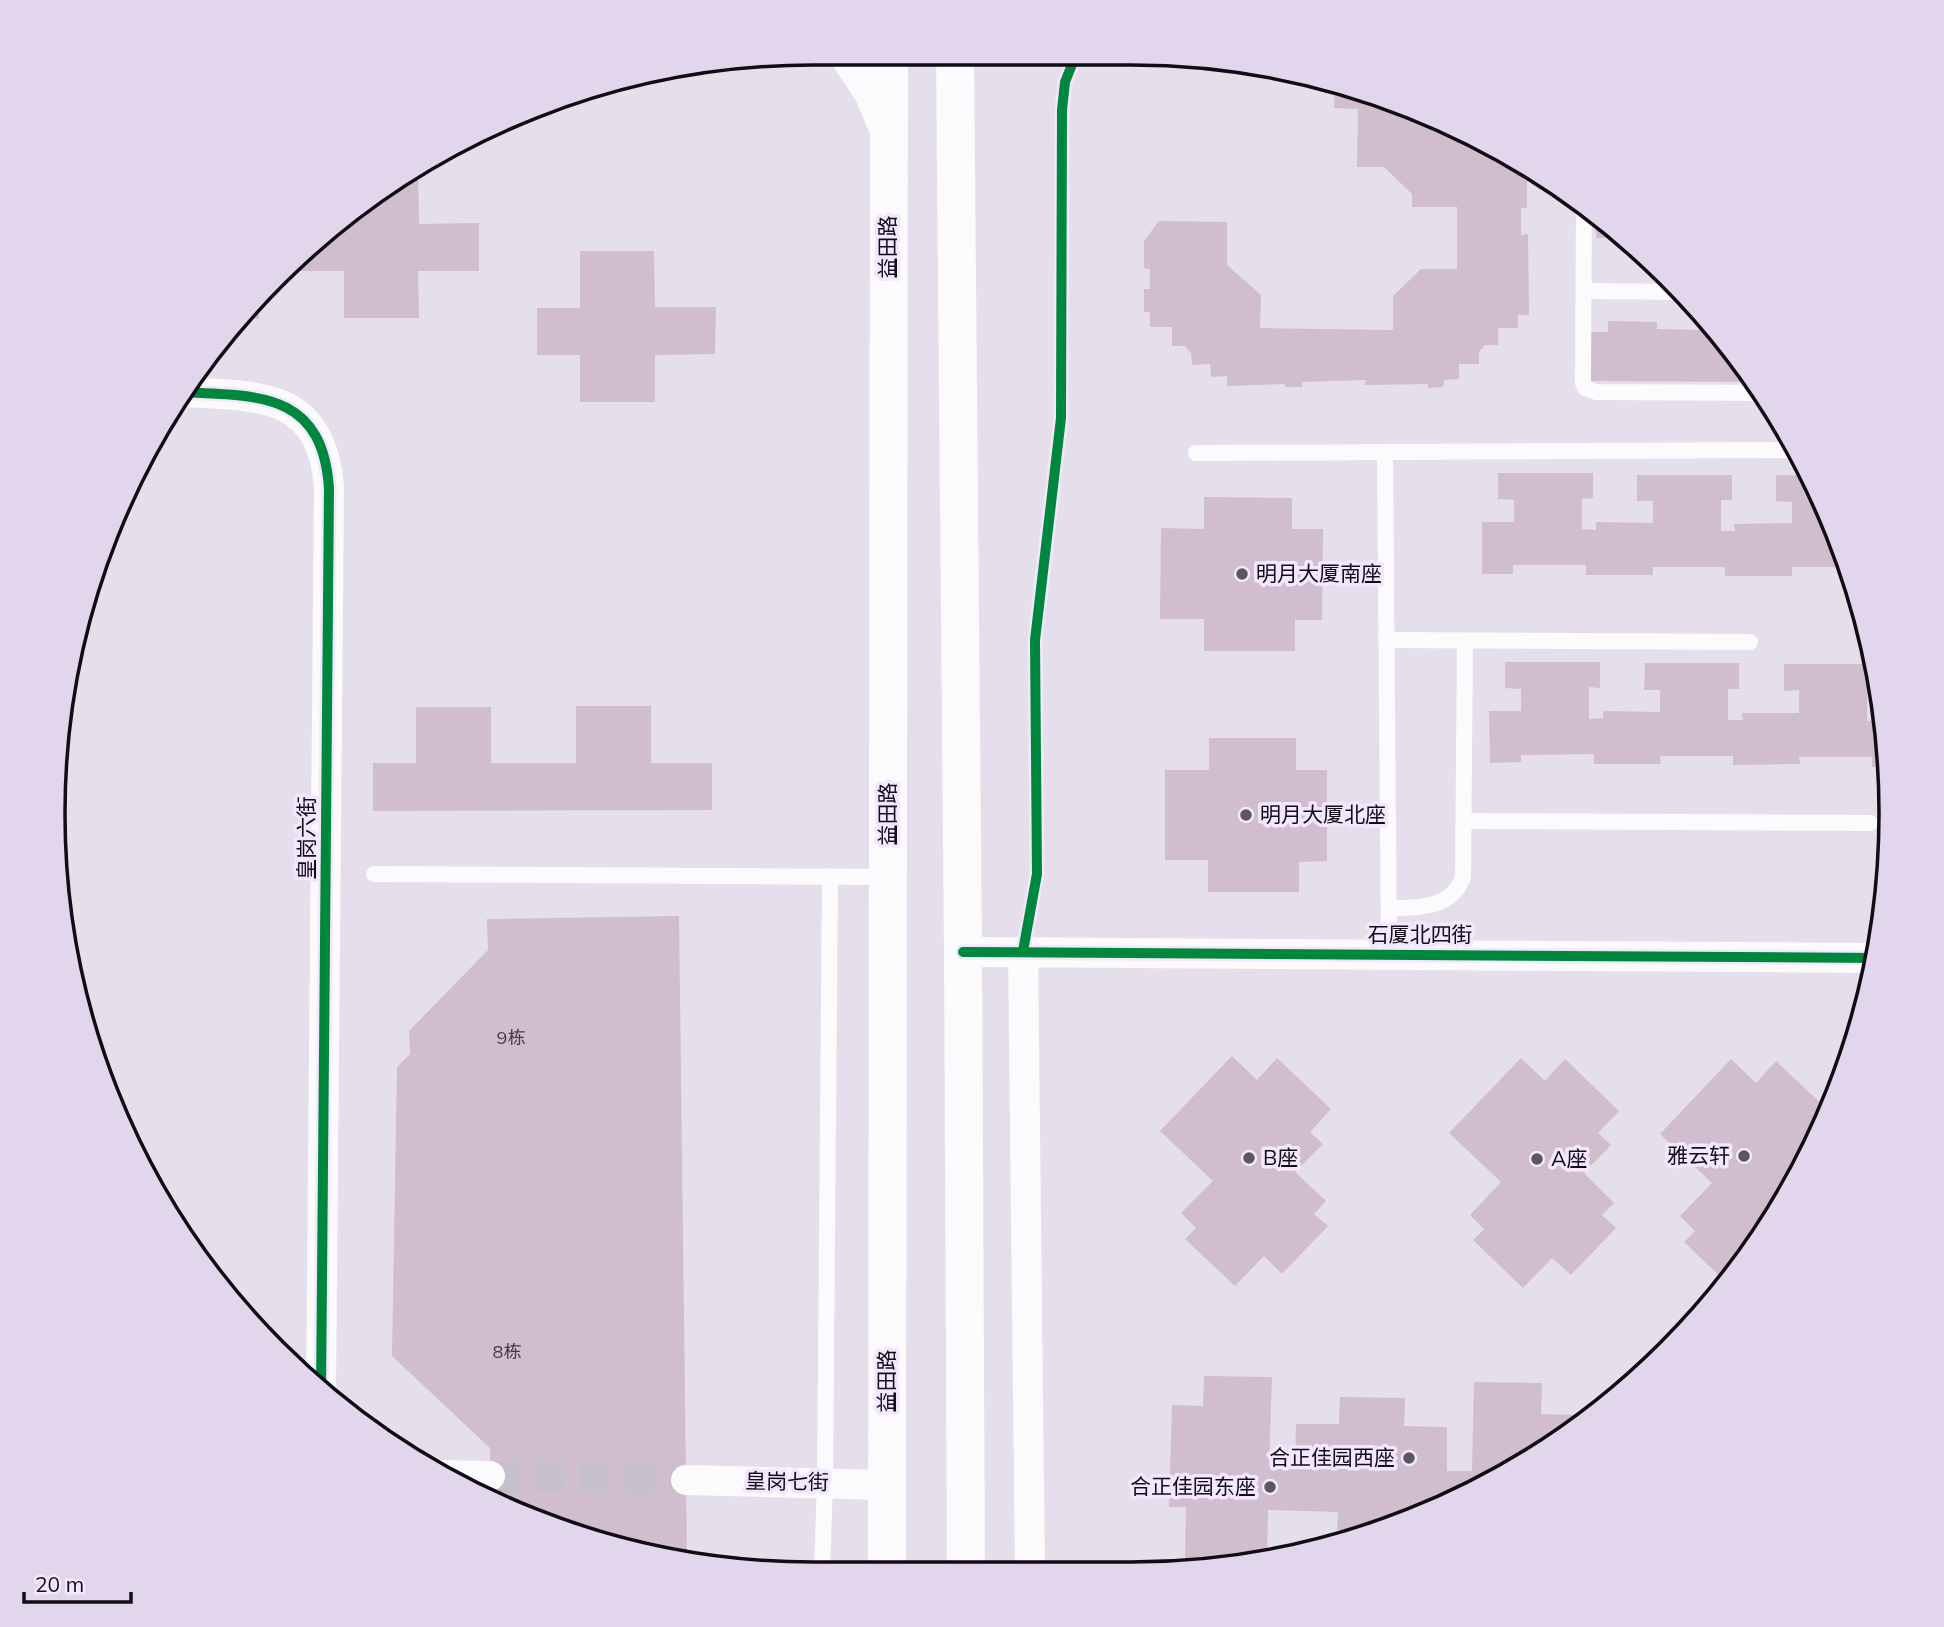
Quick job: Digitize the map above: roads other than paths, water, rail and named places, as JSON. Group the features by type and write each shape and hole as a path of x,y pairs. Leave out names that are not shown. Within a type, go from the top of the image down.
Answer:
{"main road":[{"path":"855,65 873,92 888,134"},
{"name":"益田路","path":"887,1562 888,65"},
{"path":"955,65 966,1562"},
{"path":"955,121 966,78 972,65"}],"street":[{"name":"皇岗六街","path":"195,393 237,395 281,404 299,415 312,429 322,446 327,463 329,488 321,1377"},
{"name":"石厦北四街","path":"963,951 1865,958"},
{"path":"1023,951 1030,1562"},
{"path":"464,1475 490,1476"},
{"name":"皇岗七街","path":"686,1480 887,1485"}],"lane":[{"path":"1584,218 1583,383 1587,390 1749,393"},
{"path":"1584,292 1667,292"},
{"path":"1196,453 1785,450"},
{"path":"1385,452 1388,954"},
{"path":"1386,640 1750,642"},
{"path":"1389,908 1432,905 1454,894 1460,886 1464,869 1465,641"},
{"path":"1464,821 1870,823"},
{"path":"374,874 888,877"},
{"path":"822,1562 830,876"}],"tunnel":[{"path":"490,1476 686,1480"}],"place":[{"name":"明月大厦南座","path":"1242,574"},
{"name":"明月大厦北座","path":"1246,815"},
{"name":"雅云轩","path":"1744,1156"},
{"name":"B座","path":"1249,1158"},
{"name":"A座","path":"1537,1159"},
{"name":"合正佳园西座","path":"1409,1458"},
{"name":"合正佳园东座","path":"1270,1487"}]}
